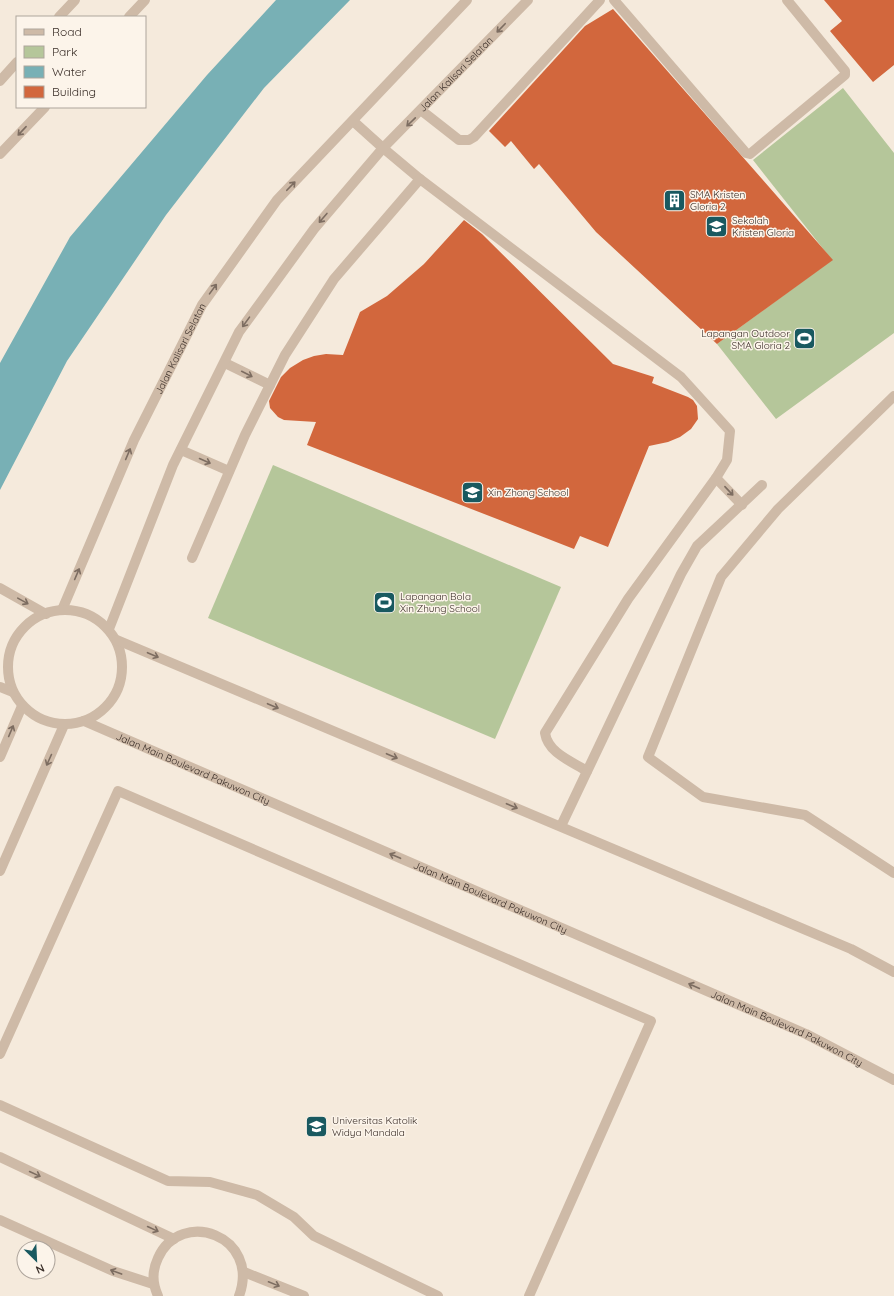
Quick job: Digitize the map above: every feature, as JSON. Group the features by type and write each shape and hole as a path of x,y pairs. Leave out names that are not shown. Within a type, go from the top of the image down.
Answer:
{"street":[{"path":"60,16 75,0"},
{"path":"130,16 145,0"},
{"name":"Jalan Kalisari Selatan","path":"62,610 134,440 202,305 277,200 467,0"},
{"name":"Jalan Kalisari Selatan","path":"109,629 181,450 239,332 314,229 383,148 422,111 528,0"},
{"path":"422,111 459,140 469,140 474,137 600,0"},
{"path":"614,0 746,153 750,154 845,75 845,71 787,0"},
{"path":"0,81 16,63"},
{"path":"0,154 43,108"},
{"path":"353,121 420,179 681,377 730,431 727,460 716,478 628,600 545,733 547,742 551,748 587,771"},
{"path":"192,558 229,471 285,355 334,279 420,179"},
{"path":"225,363 270,385"},
{"path":"894,396 778,510 721,577 648,757 704,797 805,815 894,873"},
{"path":"181,450 229,471"},
{"path":"716,478 742,505"},
{"path":"561,826 681,574 697,546 762,485"},
{"path":"0,588 46,614"},
{"path":"62,610 75,610 87,614 109,629 117,640 122,654 123,668 121,681 116,694 108,706 97,715 84,721 64,725 42,720 22,706 13,692 8,677 8,661 12,646 20,632 32,621 46,614 62,610"},
{"path":"117,640 851,949 894,972"},
{"path":"0,687 13,692"},
{"path":"0,757 22,706"},
{"name":"Jalan Main Boulevard Pakuwon City","path":"84,721 799,1031 894,1080"},
{"path":"0,871 64,725"},
{"path":"0,1054 118,791 651,1021 529,1296"},
{"path":"0,1105 168,1181 210,1182 257,1195 294,1217 314,1236 438,1296"},
{"path":"0,1157 174,1238"},
{"path":"0,1220 113,1271 153,1284"},
{"path":"158,1296 153,1284 153,1267 161,1251 174,1238 188,1233 204,1232 220,1237 232,1246 241,1259 244,1272 244,1284 239,1296"},
{"path":"244,1272 304,1296"}],"green space":[{"path":"843,88 894,153 894,333 776,419 717,344 832,260 753,160"},
{"name":"Lapangan Bola Xin Zhung School","path":"273,465 561,587 495,739 208,618"}],"water":[{"path":"276,0 350,0 264,88 166,215 67,361 0,490 0,363 70,237 207,75"}],"building":[{"path":"824,0 894,0 894,65 873,82 830,31 842,21"},
{"name":"SMA Kristen Gloria 2","path":"613,9 833,260 717,344 596,232 539,164 534,169 511,141 505,147 489,131 585,26"},
{"path":"464,220 482,234 613,364 654,377 652,383 688,397 693,400 697,406 698,419 691,429 680,437 668,442 649,446 608,547 580,536 574,549 307,445 316,422 284,420 278,417 270,408 269,401 281,377 290,368 303,360 314,356 326,354 343,355 360,312 387,296 424,264"}],"place":[{"name":"SMA Kristen Gloria 2","path":"675,200"},
{"name":"Sekolah Kristen Gloria","path":"717,226"},
{"name":"Lapangan Outdoor SMA Gloria 2","path":"805,339"},
{"name":"Xin Zhong School","path":"472,492"},
{"name":"Lapangan Bola Xin Zhung School","path":"384,602"},
{"name":"Universitas Katolik Widya Mandala","path":"317,1126"}]}
